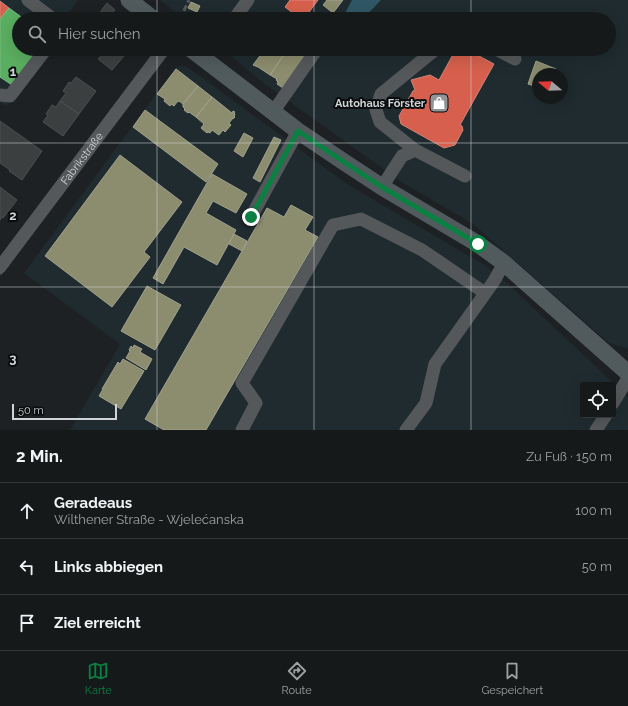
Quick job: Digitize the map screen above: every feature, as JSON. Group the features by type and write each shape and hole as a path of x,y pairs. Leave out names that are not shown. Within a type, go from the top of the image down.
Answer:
{"main road":[{"path":"129,0 144,12"},
{"path":"200,56 298,131 382,187 478,244 504,263 628,373"}],"street":[{"path":"28,0 44,12"},
{"path":"239,12 248,0"},
{"path":"0,95 10,96 41,56"},
{"name":"Fabrikstraße","path":"0,267 159,56"},
{"path":"273,112 312,56"},
{"path":"427,56 381,94 376,110 380,122 414,150 465,176"},
{"path":"509,56 515,59"},
{"path":"251,217 298,131"},
{"path":"382,187 402,156 414,150"},
{"path":"242,430 256,403 242,383 333,225 361,219 422,250 485,293"},
{"path":"406,430 426,403 435,364 485,293 504,263"},
{"path":"616,398 628,378"},
{"path":"596,430 604,418"}],"shaded area":[{"path":"0,0 78,0 70,12 12,12 12,56 40,56 6,106 0,102"},
{"path":"160,0 628,0 628,349 609,343 473,224 400,181 265,84 231,56 616,56 616,12 175,12"},
{"path":"352,0 381,0 370,12 346,12"},
{"path":"186,66 347,184 486,266 507,283 612,382 580,382 580,418 616,418 616,386 628,397 628,430 70,430 120,344 24,273 176,67"}],"building: Handel":[{"path":"290,0 318,0 309,12 292,12 285,7"},
{"path":"0,1 9,8 0,19"},
{"name":"Autohaus Förster","path":"452,56 479,56 494,64 460,125 462,126 463,130 455,145 444,148 401,124 399,116 415,90 411,80 430,75 439,80"}],"building: Öffentlich":[{"path":"9,8 14,12 12,12 12,56 33,56 12,85 0,77 0,19"}],"building: Industrie":[{"path":"327,0 343,0 334,12 323,5"},
{"path":"191,2 200,6 197,12 188,8"},
{"path":"260,56 283,56 270,75 253,65"},
{"path":"283,56 309,56 283,88 277,84 277,79 270,75"},
{"path":"536,61 554,68 534,68"},
{"path":"176,69 198,86 183,104 179,101 174,106 171,104 170,106 164,101 165,99 157,94"},
{"path":"532,72 532,85 528,84"},
{"path":"198,86 212,97 196,117 184,110 183,104"},
{"path":"212,97 232,113 233,111 235,112 235,117 229,123 231,125 225,132 223,130 219,135 212,130 210,133 207,133 201,128 204,124 196,117"},
{"path":"145,110 218,164 206,182 133,127"},
{"path":"244,133 253,138 243,157 234,151"},
{"path":"274,137 281,140 260,182 253,178"},
{"path":"120,155 182,202 144,252 150,257 112,307 45,256"},
{"path":"212,174 247,194 236,213 213,201 206,213 236,230 217,265 184,247 163,284 153,278"},
{"path":"291,205 313,217 305,230 318,237 206,430 164,430 145,419 267,208 284,217"},
{"path":"234,234 247,241 242,251 229,244"},
{"path":"147,286 181,305 155,350 121,331"},
{"path":"134,345 142,349 140,352 152,359 146,370 126,358 131,346 133,348"},
{"path":"123,359 144,371 121,409 99,396 118,362 120,364"}],"building: Sonstige":[{"path":"107,3 115,10 113,12 100,12"},
{"path":"101,56 124,56 112,70 98,59"},
{"path":"76,77 96,91 79,114 60,101 66,93 63,91 69,82 71,83"},
{"path":"60,101 79,114 63,136 43,122 52,105 56,107"},
{"path":"0,121 42,151 22,180 0,163"},
{"path":"0,187 17,200 0,220"}],"railway":[{"path":"183,12 189,0"},
{"path":"0,274 148,77 160,56"}],"place":[{"name":"Autohaus Förster","path":"439,103"}],"route":[{"path":"251,217 298,131 382,187 478,244"}]}
